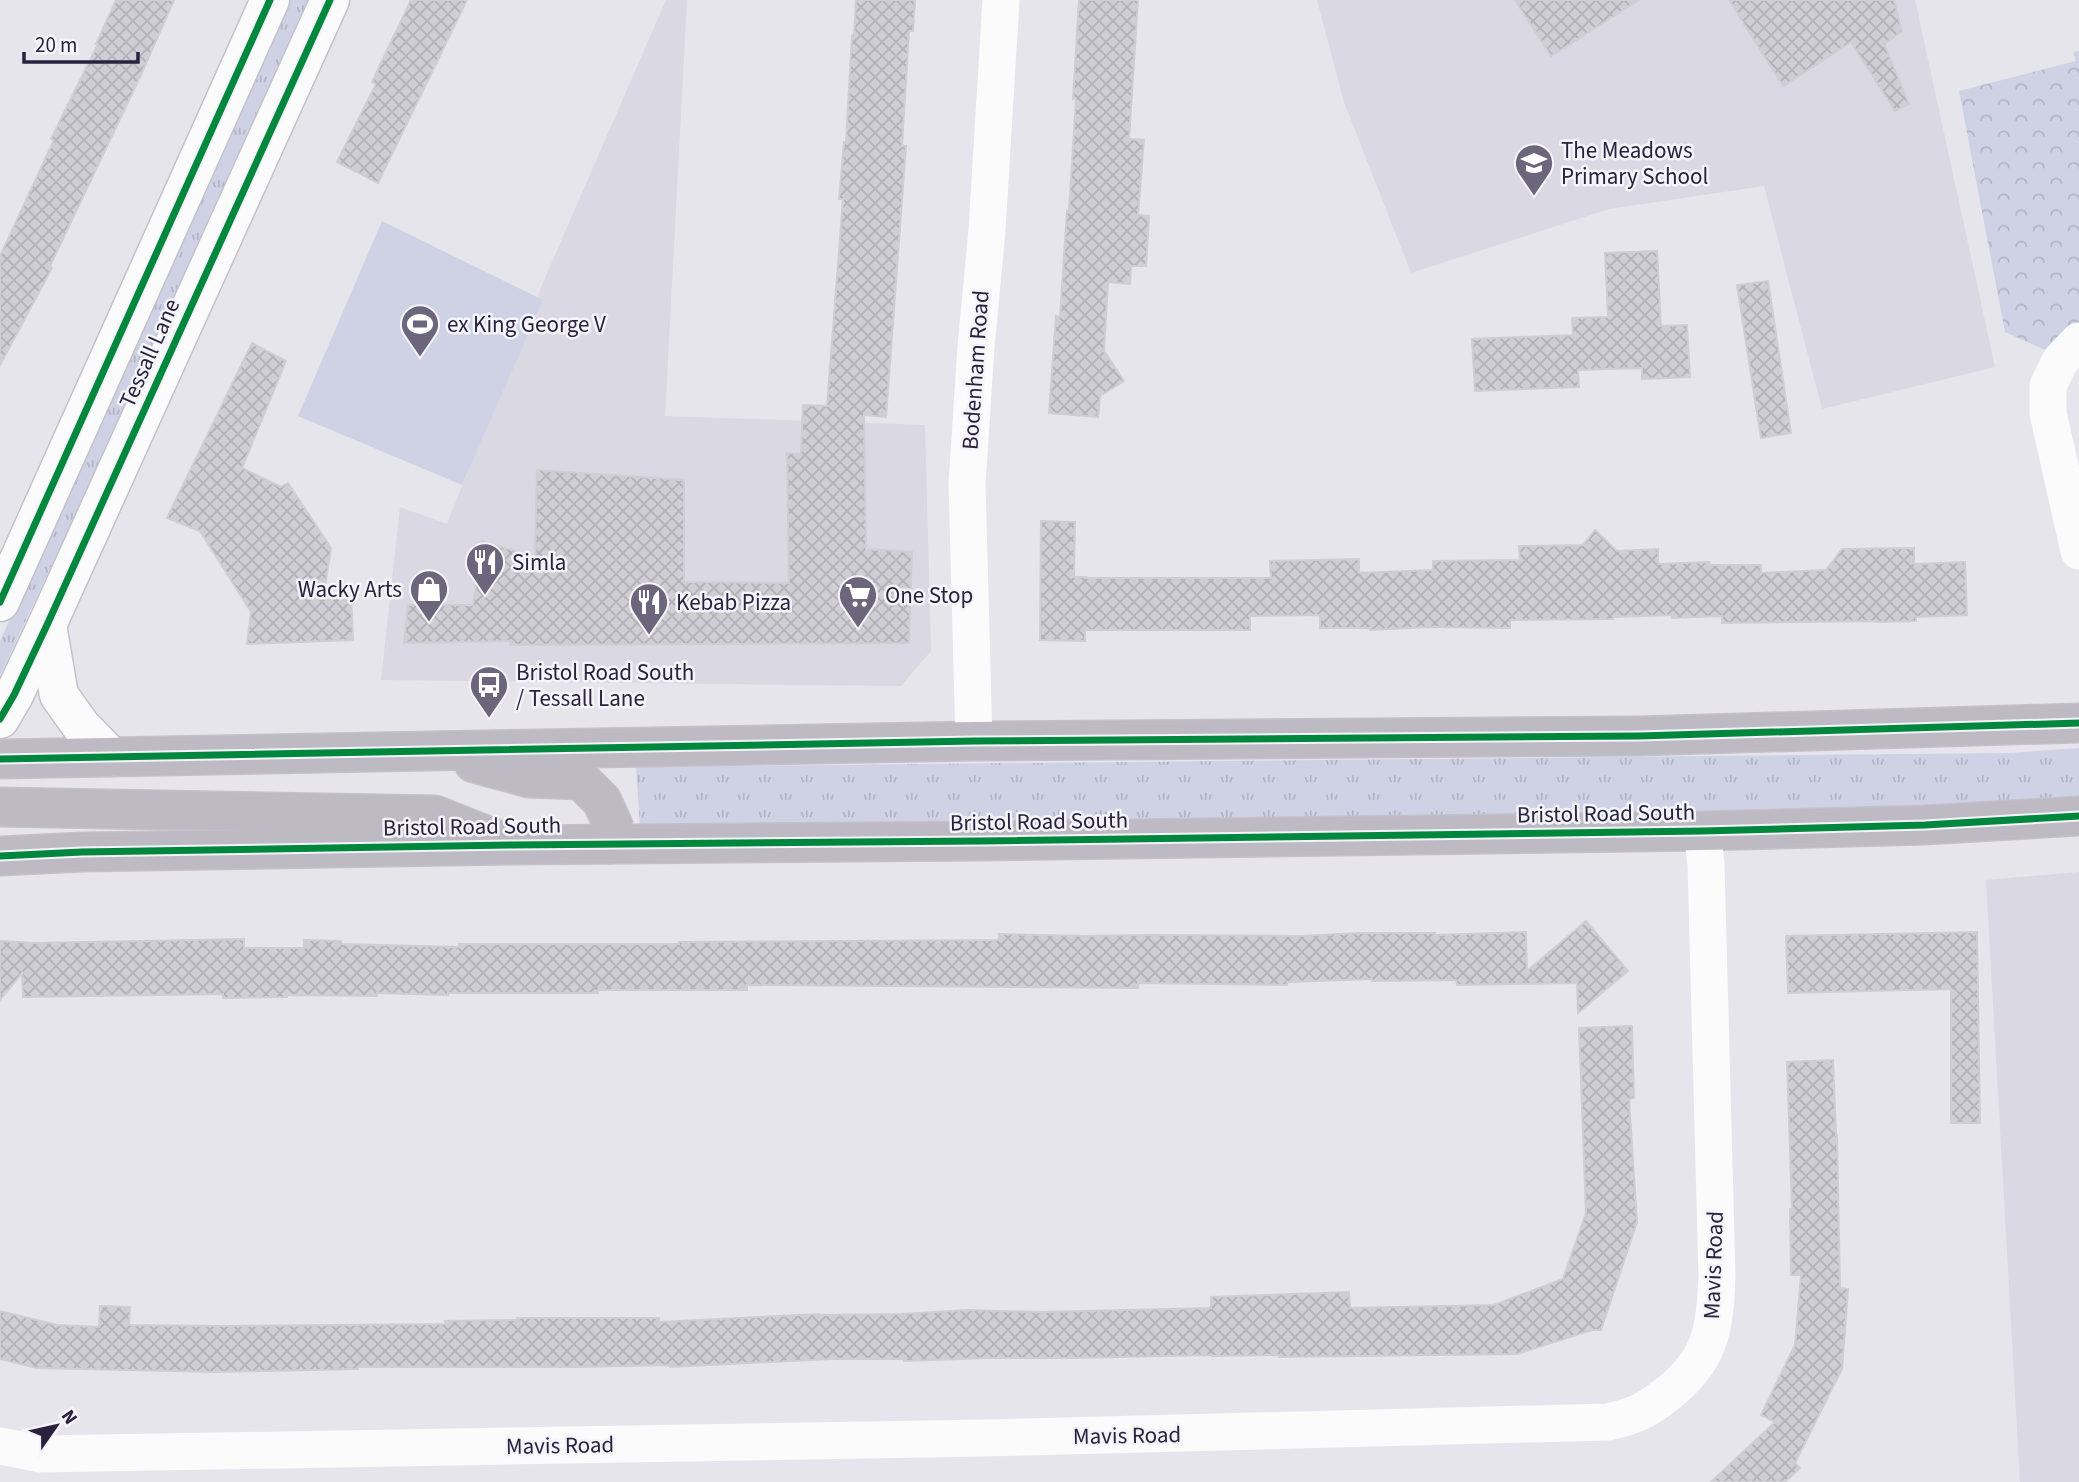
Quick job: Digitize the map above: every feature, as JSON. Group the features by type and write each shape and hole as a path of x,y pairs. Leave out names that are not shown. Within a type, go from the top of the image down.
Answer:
{"highway":[{"path":"0,759 974,741 1639,736 2079,723"},
{"path":"432,751 529,778 581,780 601,801 613,825 610,844"},
{"path":"0,807 435,815 512,845"},
{"name":"Bristol Road South","path":"0,856 82,852 512,845 967,842 1702,831 1926,825 2079,816"}],"street":[{"name":"Tessall Lane","path":"0,603 270,0"},
{"name":"Tessall Lane","path":"0,719 47,625 330,0"},
{"name":"Bodenham Road","path":"974,741 967,484 987,230 1001,0"},
{"path":"2079,341 2060,361 2048,386 2048,413 2079,551"},
{"path":"47,625 59,695 81,726 111,757"},
{"name":"Mavis Road","path":"0,1446 41,1454 985,1438 1608,1422 1636,1416 1680,1384 1700,1362 1710,1338 1716,1311 1706,864 1702,831"}],"shaded area":[{"path":"666,0 687,0 665,416 925,425 931,651 901,686 381,680 400,507 447,524 545,278"},
{"name":"The Meadows Primary School","path":"1317,0 1915,0 1995,367 1822,409 1764,186 1609,209 1411,273 1344,102"},
{"path":"2079,872 2079,1482 2020,1482 1986,880"}],"green space":[{"path":"289,0 318,0 0,675 0,641"},
{"path":"2079,51 2079,333 2054,354 2005,332 1959,91 2076,61 2073,52"},
{"name":"ex King George V","path":"382,221 543,300 462,485 298,416"},
{"path":"2079,748 2079,800 1961,810 640,828 636,767 2009,753"}],"building":[{"path":"116,0 174,0 50,266 52,268 0,365 0,256"},
{"path":"411,0 467,0 378,183 337,162 376,84 372,82"},
{"path":"856,0 915,0 913,31 909,31 902,146 906,146 886,417 864,415 866,549 912,552 909,643 404,643 408,605 473,605 482,541 535,557 537,470 684,480 684,582 789,583 787,453 801,454 803,405 827,406 843,199 839,199 846,142"},
{"path":"1079,0 1138,0 1129,139 1144,140 1138,215 1149,216 1146,266 1131,266 1130,284 1108,282 1104,351 1124,381 1100,396 1098,417 1049,413 1056,316 1060,317 1069,211"},
{"path":"1515,0 1639,0 1551,56"},
{"path":"1729,0 1894,0 1902,31 1884,44 1909,104 1895,111 1851,42 1783,86"},
{"path":"1657,251 1661,326 1687,325 1690,377 1642,379 1642,368 1578,370 1579,387 1475,391 1472,339 1573,335 1572,318 1608,317 1605,253"},
{"path":"1768,281 1791,433 1761,438 1737,285"},
{"path":"252,343 286,361 242,468 281,487 288,483 331,548 324,594 351,594 353,640 247,644 251,612 200,531 167,518"},
{"path":"1041,521 1075,522 1074,577 1086,578 1271,578 1270,561 1359,559 1359,573 1433,570 1433,561 1520,560 1519,546 1583,545 1595,530 1617,551 1658,549 1658,564 1709,562 1709,565 1761,565 1761,573 1826,570 1842,549 1914,548 1914,564 1965,562 1967,615 1916,617 1916,621 1722,623 1722,616 1672,618 1672,615 1613,619 1510,620 1510,628 1429,627 1370,630 1320,628 1320,615 1250,616 1250,630 1085,630 1085,641 1040,640"},
{"path":"1586,921 1628,971 1578,1013 1577,983 1457,985 1456,980 1372,979 1287,982 1287,985 1138,983 1138,988 747,985 747,990 598,990 598,993 448,995 377,993 377,996 287,995 223,998 223,994 23,997 22,973 0,1000 0,941 35,943 244,939 244,948 304,948 304,940 341,941 341,944 459,947 459,944 999,940 999,934 1300,936 1526,932 1527,971"},
{"path":"1977,932 1980,1123 1951,1123 1951,989 1788,993 1786,936"},
{"path":"1632,1026 1634,1098 1629,1099 1637,1222 1601,1330 1592,1330 1517,1354 1279,1357 1212,1355 904,1361 832,1359 670,1367 358,1367 215,1372 37,1368 0,1359 0,1311 57,1325 99,1327 100,1306 130,1307 129,1325 223,1326 445,1324 445,1321 517,1318 659,1318 659,1322 967,1310 1041,1312 1211,1308 1211,1297 1349,1292 1350,1308 1494,1305 1563,1279 1586,1213 1579,1028"},
{"path":"1833,1060 1840,1288 1848,1289 1842,1369 1795,1463 1800,1468 1785,1482 1711,1482 1775,1422 1761,1415 1795,1345 1801,1275 1791,1275 1792,1209 1787,1062"}],"cycle path":[{"path":"0,602 270,0"},
{"path":"0,719 47,625 330,0"},
{"path":"0,759 974,741 1639,736 2079,723"},
{"path":"0,856 82,852 512,845 1702,831 1925,825 2079,816"}],"place":[{"name":"The Meadows Primary School","path":"1534,197"},
{"name":"ex King George V","path":"420,358"},
{"name":"Simla","path":"485,596"},
{"name":"Wacky Arts","path":"429,623"},
{"name":"One Stop","path":"858,629"},
{"name":"Kebab Pizza","path":"649,636"},
{"name":"Bristol Road South / Tessall Lane","path":"489,719"}]}
